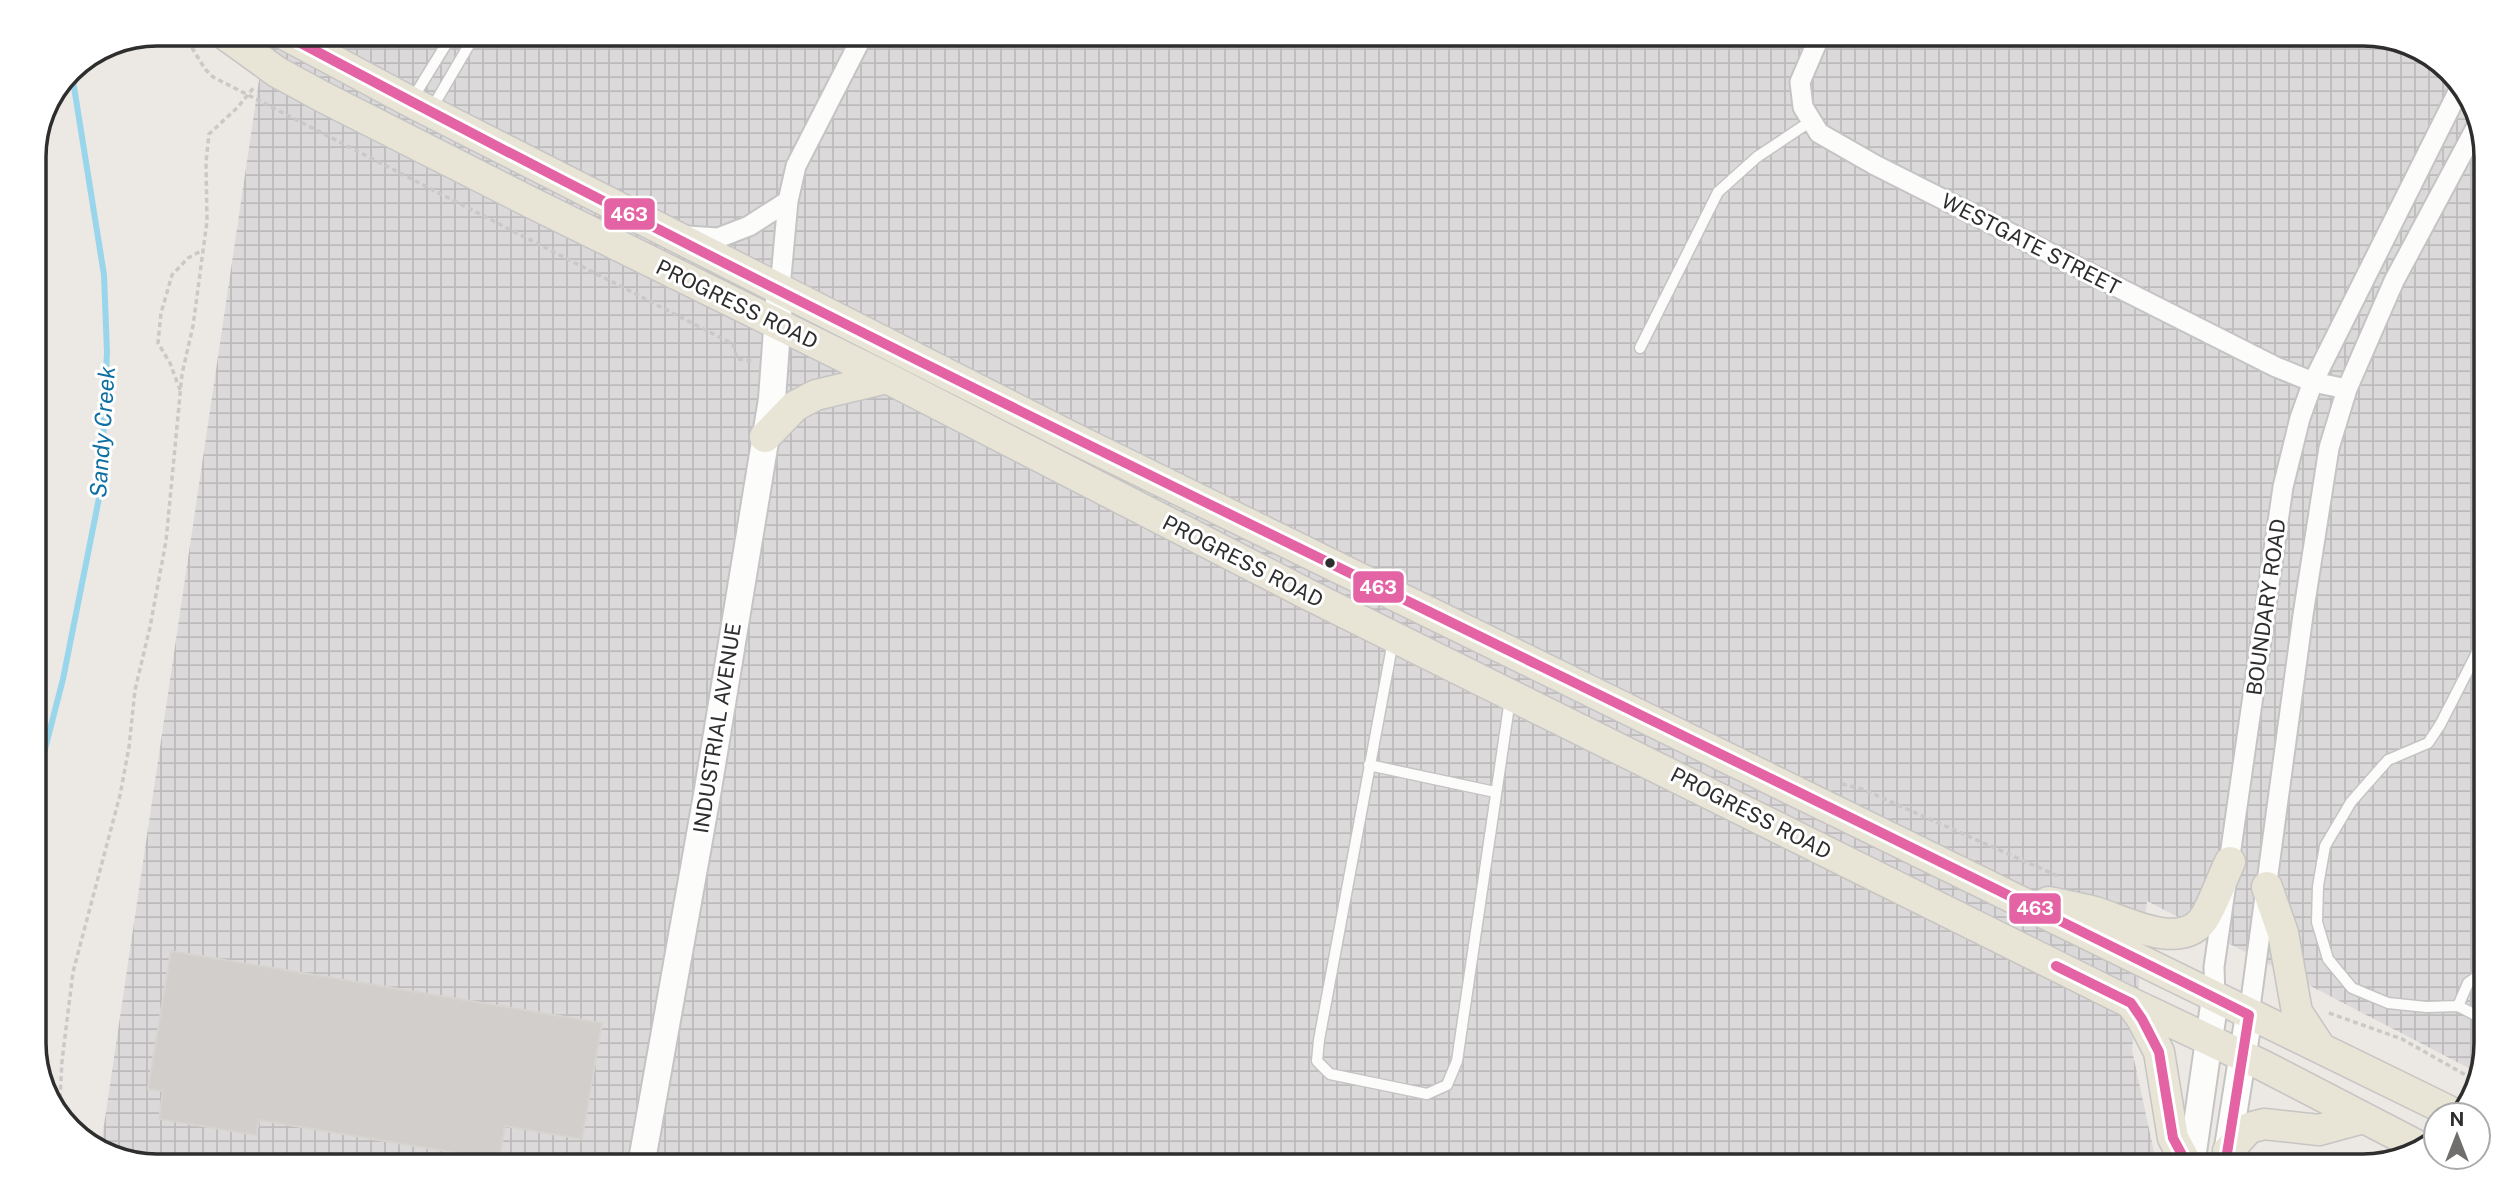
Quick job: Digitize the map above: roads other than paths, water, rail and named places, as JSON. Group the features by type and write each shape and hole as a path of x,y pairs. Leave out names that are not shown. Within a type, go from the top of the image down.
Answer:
{"main road":[{"name":"PROGRESS ROAD","path":"240,46 266,65 323,97 470,172 887,378 1394,637 2244,1057 2363,1118 2404,1143"},
{"name":"PROGRESS ROAD","path":"307,46 1098,450 2428,1101"},
{"path":"765,437 795,406 816,395 887,378"},
{"path":"2006,893 2096,912 2147,931 2176,933 2187,931 2201,922 2230,862"},
{"path":"2267,887 2283,933 2297,1012 2321,1048"},
{"path":"2131,1003 2159,1052 2174,1138 2183,1154"},
{"path":"2230,1154 2249,1128 2264,1124 2319,1130 2363,1118"}],"street":[{"path":"780,288 788,201 796,166 857,46"},
{"path":"1811,121 1802,107 1800,82 1815,46"},
{"name":"BOUNDARY ROAD","path":"2192,1154 2210,1041 2215,998 2214,967 2283,487 2300,418 2313,382 2456,95"},
{"name":"WESTGATE STREET","path":"1811,121 1819,133 1875,165 2276,367 2313,382 2347,389"},
{"name":"BOUNDARY ROAD","path":"2228,1154 2244,1057 2301,629 2329,448 2347,389 2394,282 2472,135"},
{"path":"673,235 718,238 749,226 788,201"},
{"name":"INDUSTRIAL AVENUE","path":"642,1154 707,795 772,399 780,288"}],"lane":[{"path":"421,106 447,46"},
{"path":"421,106 466,46"},
{"path":"1640,348 1718,192 1757,157 1811,121"},
{"path":"1394,637 1318,1040 1317,1061 1330,1074 1427,1094 1447,1085 1457,1060 1511,695"},
{"path":"2474,658 2428,743 2388,760 2351,802 2325,846 2318,886 2317,922 2328,959 2352,988 2388,1003 2426,1007 2458,1006 2474,1014"},
{"path":"1369,765 1495,792"},
{"path":"2458,1006 2468,983 2474,978"}],"waterway":[{"name":"Sandy Creek","path":"46,745 63,679 101,488 107,352 104,275 73,83"}]}
